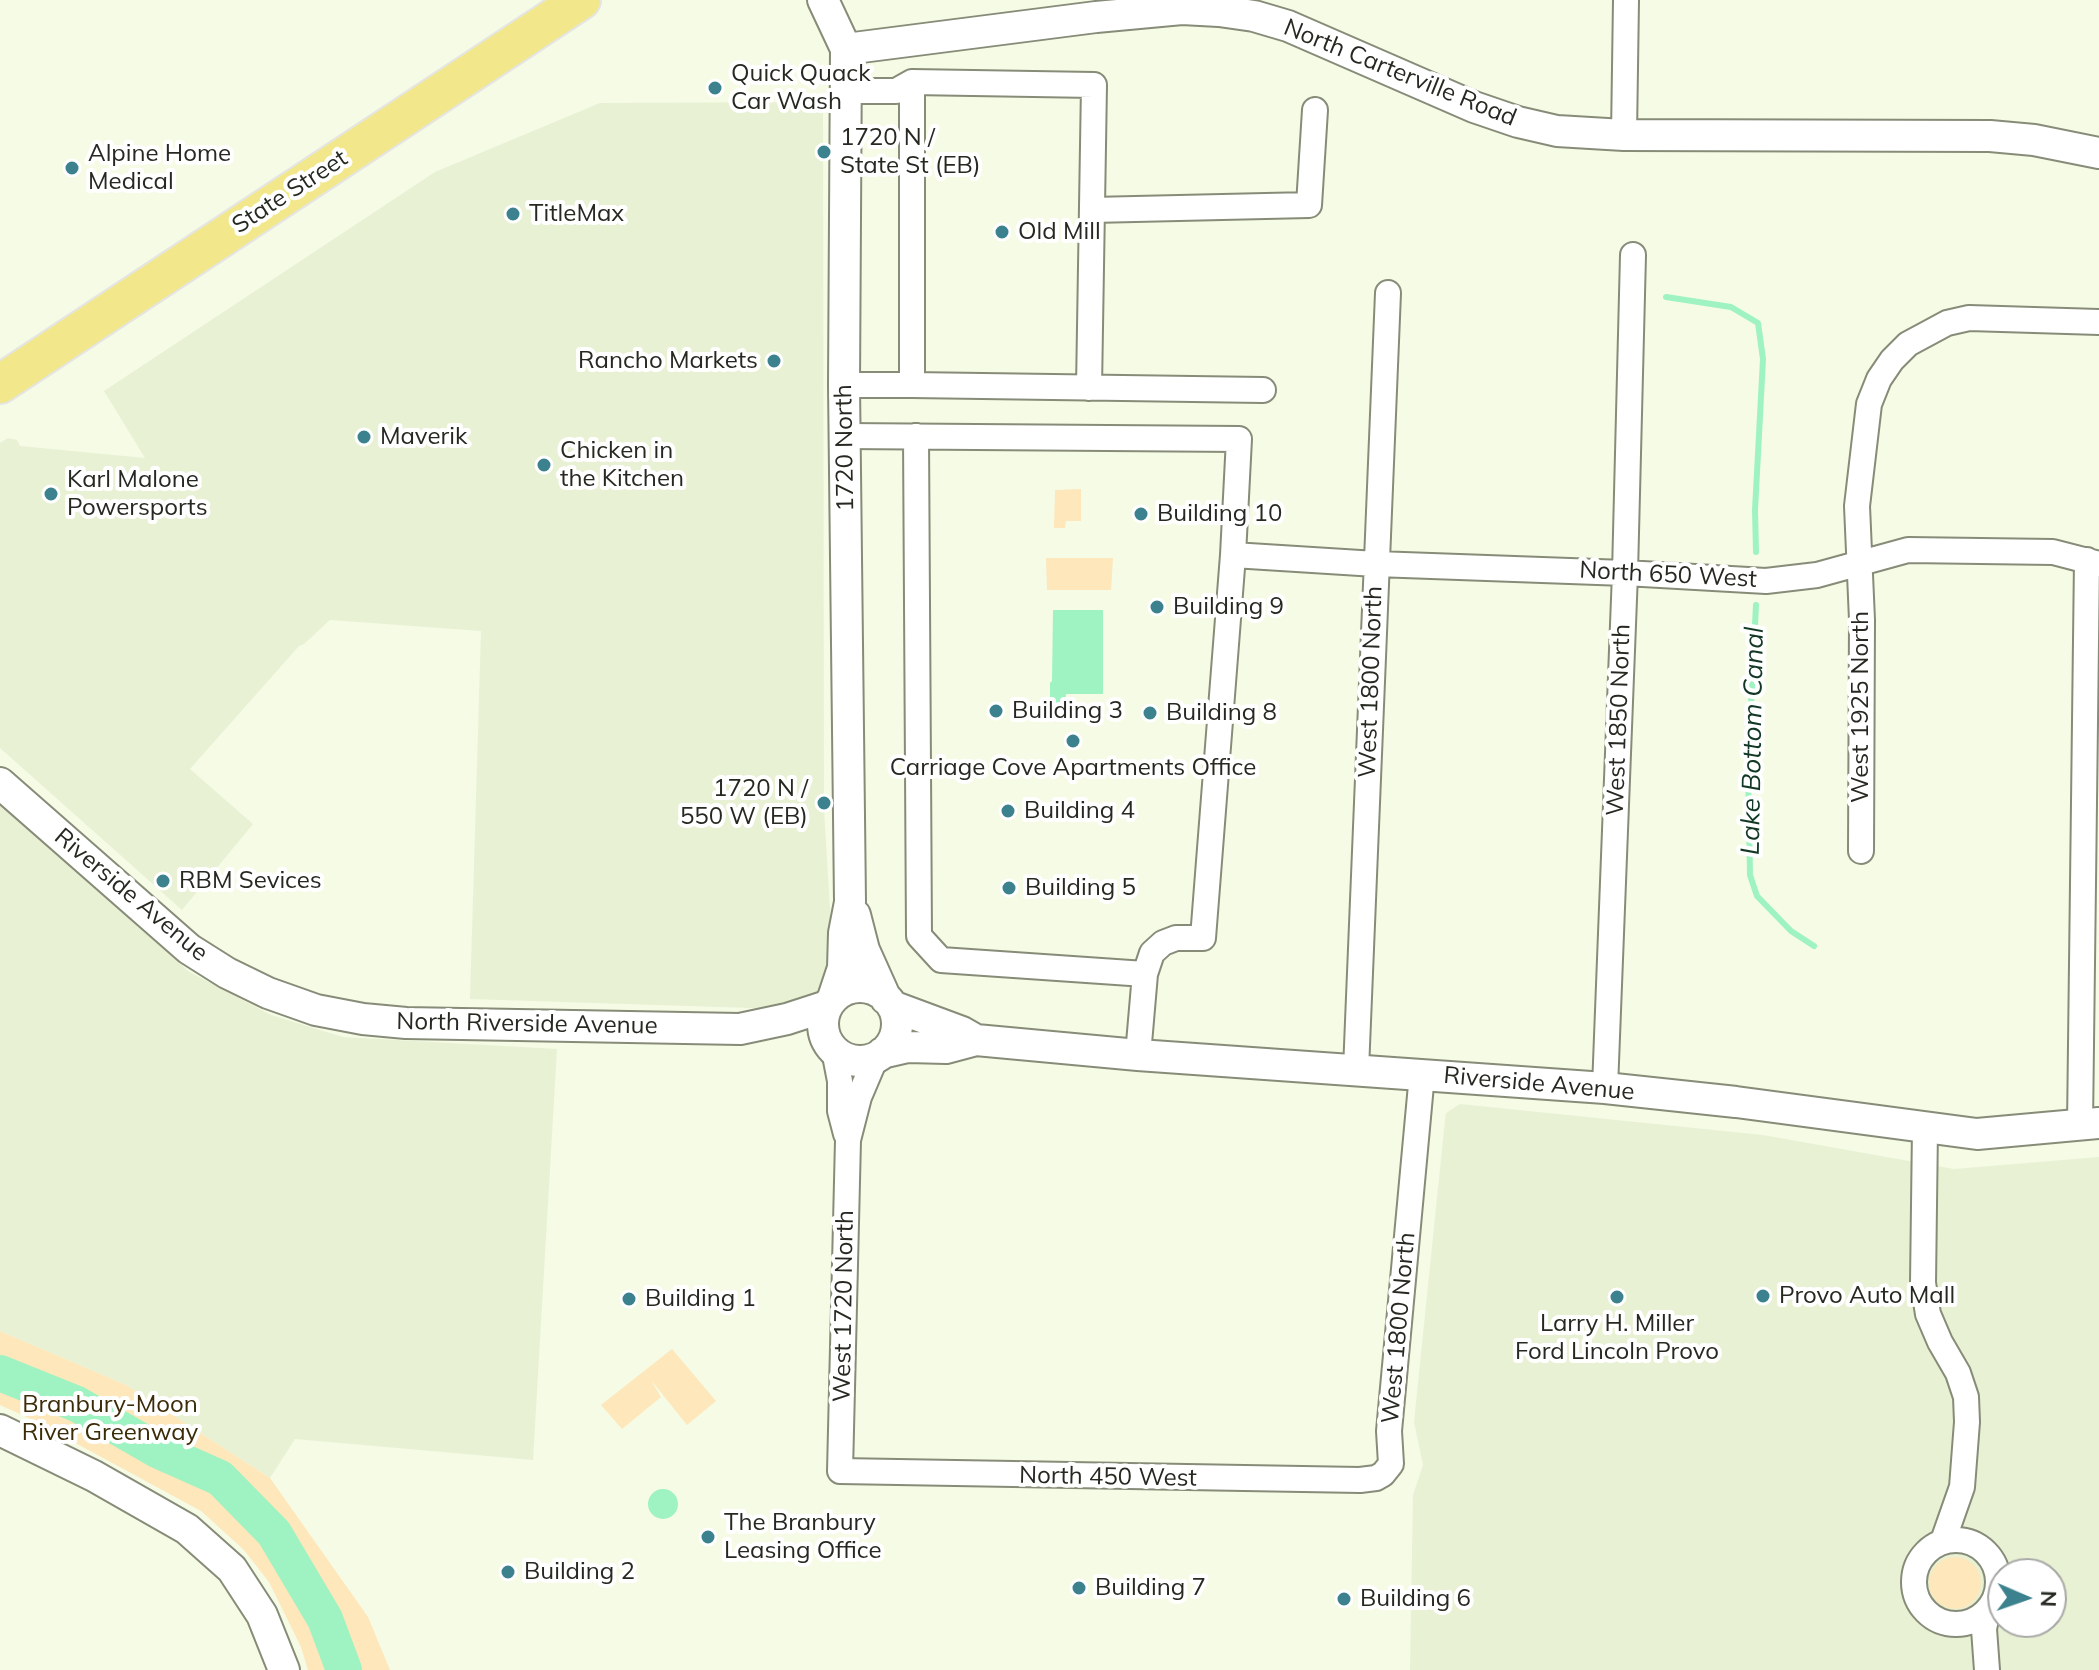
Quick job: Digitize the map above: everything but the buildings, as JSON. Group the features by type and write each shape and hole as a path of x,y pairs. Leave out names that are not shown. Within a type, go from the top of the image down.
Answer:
{"main road":[{"name":"State Street","path":"0,384 581,0"}],"street":[{"name":"1720 North","path":"823,0 846,49 844,385 850,902 844,933 843,968 830,1002"},
{"path":"1624,135 1626,0"},
{"name":"North Carterville Road","path":"846,49 1096,17 1182,9 1219,11 1254,16 1288,26 1474,107 1557,131 1624,135 1990,136 2034,140 2099,153"},
{"path":"845,91 896,91 912,82 1094,85 1089,388"},
{"path":"912,82 912,385"},
{"path":"1092,210 1309,205 1315,110"},
{"name":"West 1850 North","path":"1605,1088 1625,573 1633,255"},
{"name":"West 1800 North","path":"1356,1070 1388,293"},
{"name":"West 1925 North","path":"1861,851 1862,620 1857,506 1869,404 1879,379 1908,344 1930,330 1969,318 2099,322"},
{"path":"844,385 1263,390"},
{"path":"845,436 1239,439 1203,938 1176,938 1163,943 1152,953 1145,974 1138,1055"},
{"path":"916,436 919,936 941,960 1145,974"},
{"name":"North 650 West","path":"1233,555 1766,581 1817,575 1908,550 2053,552 2093,562"},
{"path":"2090,1124 2093,562"},
{"name":"Riverside Avenue","path":"0,783 189,949 227,973 268,993 316,1010"},
{"name":"1720 North","path":"850,902 864,950 889,1002"},
{"path":"859,987 870,989 889,1002 896,1031 891,1043 879,1055 861,1060 850,1059 831,1047 823,1024 830,1002 850,988 859,987"},
{"name":"North Riverside Avenue","path":"316,1010 406,1023 740,1029 787,1019 830,1002"},
{"name":"Riverside Avenue","path":"889,1002 976,1040"},
{"name":"North Riverside Avenue","path":"740,1029 771,1039 800,1038 831,1047"},
{"name":"Riverside Avenue","path":"879,1055 908,1047 946,1048 976,1040 1138,1055 1605,1088 1977,1134 2090,1124"},
{"name":"West 1720 North","path":"831,1047 840,1081 840,1111 848,1140"},
{"name":"West 1720 North","path":"840,1471 848,1140 859,1097 879,1055"},
{"name":"West 1800 North","path":"1376,1478 1391,1464 1389,1431 1422,1074"},
{"path":"1925,1128 1923,1283 1928,1314 1958,1373 1966,1397 1962,1487 1943,1541"},
{"path":"0,1430 94,1476 187,1529 232,1569 262,1615 284,1670"},
{"name":"North 450 West","path":"840,1471 1175,1478 1376,1478"},
{"path":"1962,1487 1978,1545"},
{"path":"1987,1610 1979,1617 1956,1624 1933,1618 1917,1600 1913,1588 1917,1564 1932,1546 1943,1541 1967,1540 1978,1545 1990,1558"},
{"path":"1987,1614 1984,1629 1987,1670"},
{"path":"1956,1624 1972,1646 1979,1670"}],"shaded area":[{"path":"823,102 824,809 833,959 827,982 818,993 782,1009 470,999 481,631 330,620 299,646 190,769 253,824 182,910 0,748 0,443 8,438 17,440 20,446 145,458 104,391 435,172 600,103"},
{"path":"1053,610 1103,610 1103,694 1066,694 1065,705 1050,705"},
{"path":"0,803 188,971 271,1015 343,1037 557,1049 533,1460 295,1439 270,1478 126,1385 0,1331"},
{"name":"Provo Auto Mall","path":"1460,1104 1763,1135 1954,1169 2099,1157 2099,1670 1410,1670 1413,1495 1423,1465 1414,1422 1446,1113"},
{"path":"663,1489 669,1490 677,1498 677,1510 669,1518 663,1519 657,1518 649,1510 648,1504 649,1498 657,1490"}],"green space":[{"path":"1081,489 1081,521 1066,521 1065,528 1054,528 1055,490"},
{"path":"1046,558 1113,558 1111,590 1047,590"},
{"name":"Branbury-Moon River Greenway","path":"0,1331 126,1385 270,1478 368,1617 390,1670 308,1670 301,1647 269,1582 244,1550 201,1511 0,1405"},
{"path":"672,1349 716,1401 687,1425 651,1380 661,1397 622,1429 601,1405"},
{"path":"1955,1557 1973,1565 1981,1583 1973,1601 1955,1609 1937,1601 1929,1583 1937,1565"}],"waterway":[{"name":"Lake Bottom Canal","path":"1666,297 1731,307 1758,323 1763,359 1755,510 1756,552"},
{"name":"Lake Bottom Canal","path":"1756,605 1748,766 1750,875 1757,896 1791,931 1814,946"},
{"path":"0,1373 77,1404 157,1450 220,1478 274,1533 325,1619 344,1670"}],"place":[{"name":"Quick Quack Car Wash","path":"715,88"},
{"name":"1720 N / State St (EB)","path":"824,152"},
{"name":"Alpine Home Medical","path":"72,168"},
{"name":"TitleMax","path":"513,214"},
{"name":"Old Mill","path":"1002,232"},
{"name":"Rancho Markets","path":"774,361"},
{"name":"Maverik","path":"364,437"},
{"name":"Chicken in the Kitchen","path":"544,465"},
{"name":"Karl Malone Powersports","path":"51,494"},
{"name":"Building 10","path":"1141,514"},
{"name":"Building 9","path":"1157,607"},
{"name":"Building 3","path":"996,711"},
{"name":"Building 8","path":"1150,713"},
{"name":"Carriage Cove Apartments Office","path":"1073,741"},
{"name":"1720 N / 550 W (EB)","path":"824,803"},
{"name":"Building 4","path":"1008,811"},
{"name":"RBM Sevices","path":"163,881"},
{"name":"Building 5","path":"1009,888"},
{"name":"Provo Auto Mall","path":"1763,1296"},
{"name":"Larry H. Miller Ford Lincoln Provo","path":"1617,1297"},
{"name":"Building 1","path":"629,1299"},
{"name":"The Branbury Leasing Office","path":"708,1537"},
{"name":"Building 2","path":"508,1572"},
{"name":"Building 7","path":"1079,1588"},
{"name":"Building 6","path":"1344,1599"}]}
